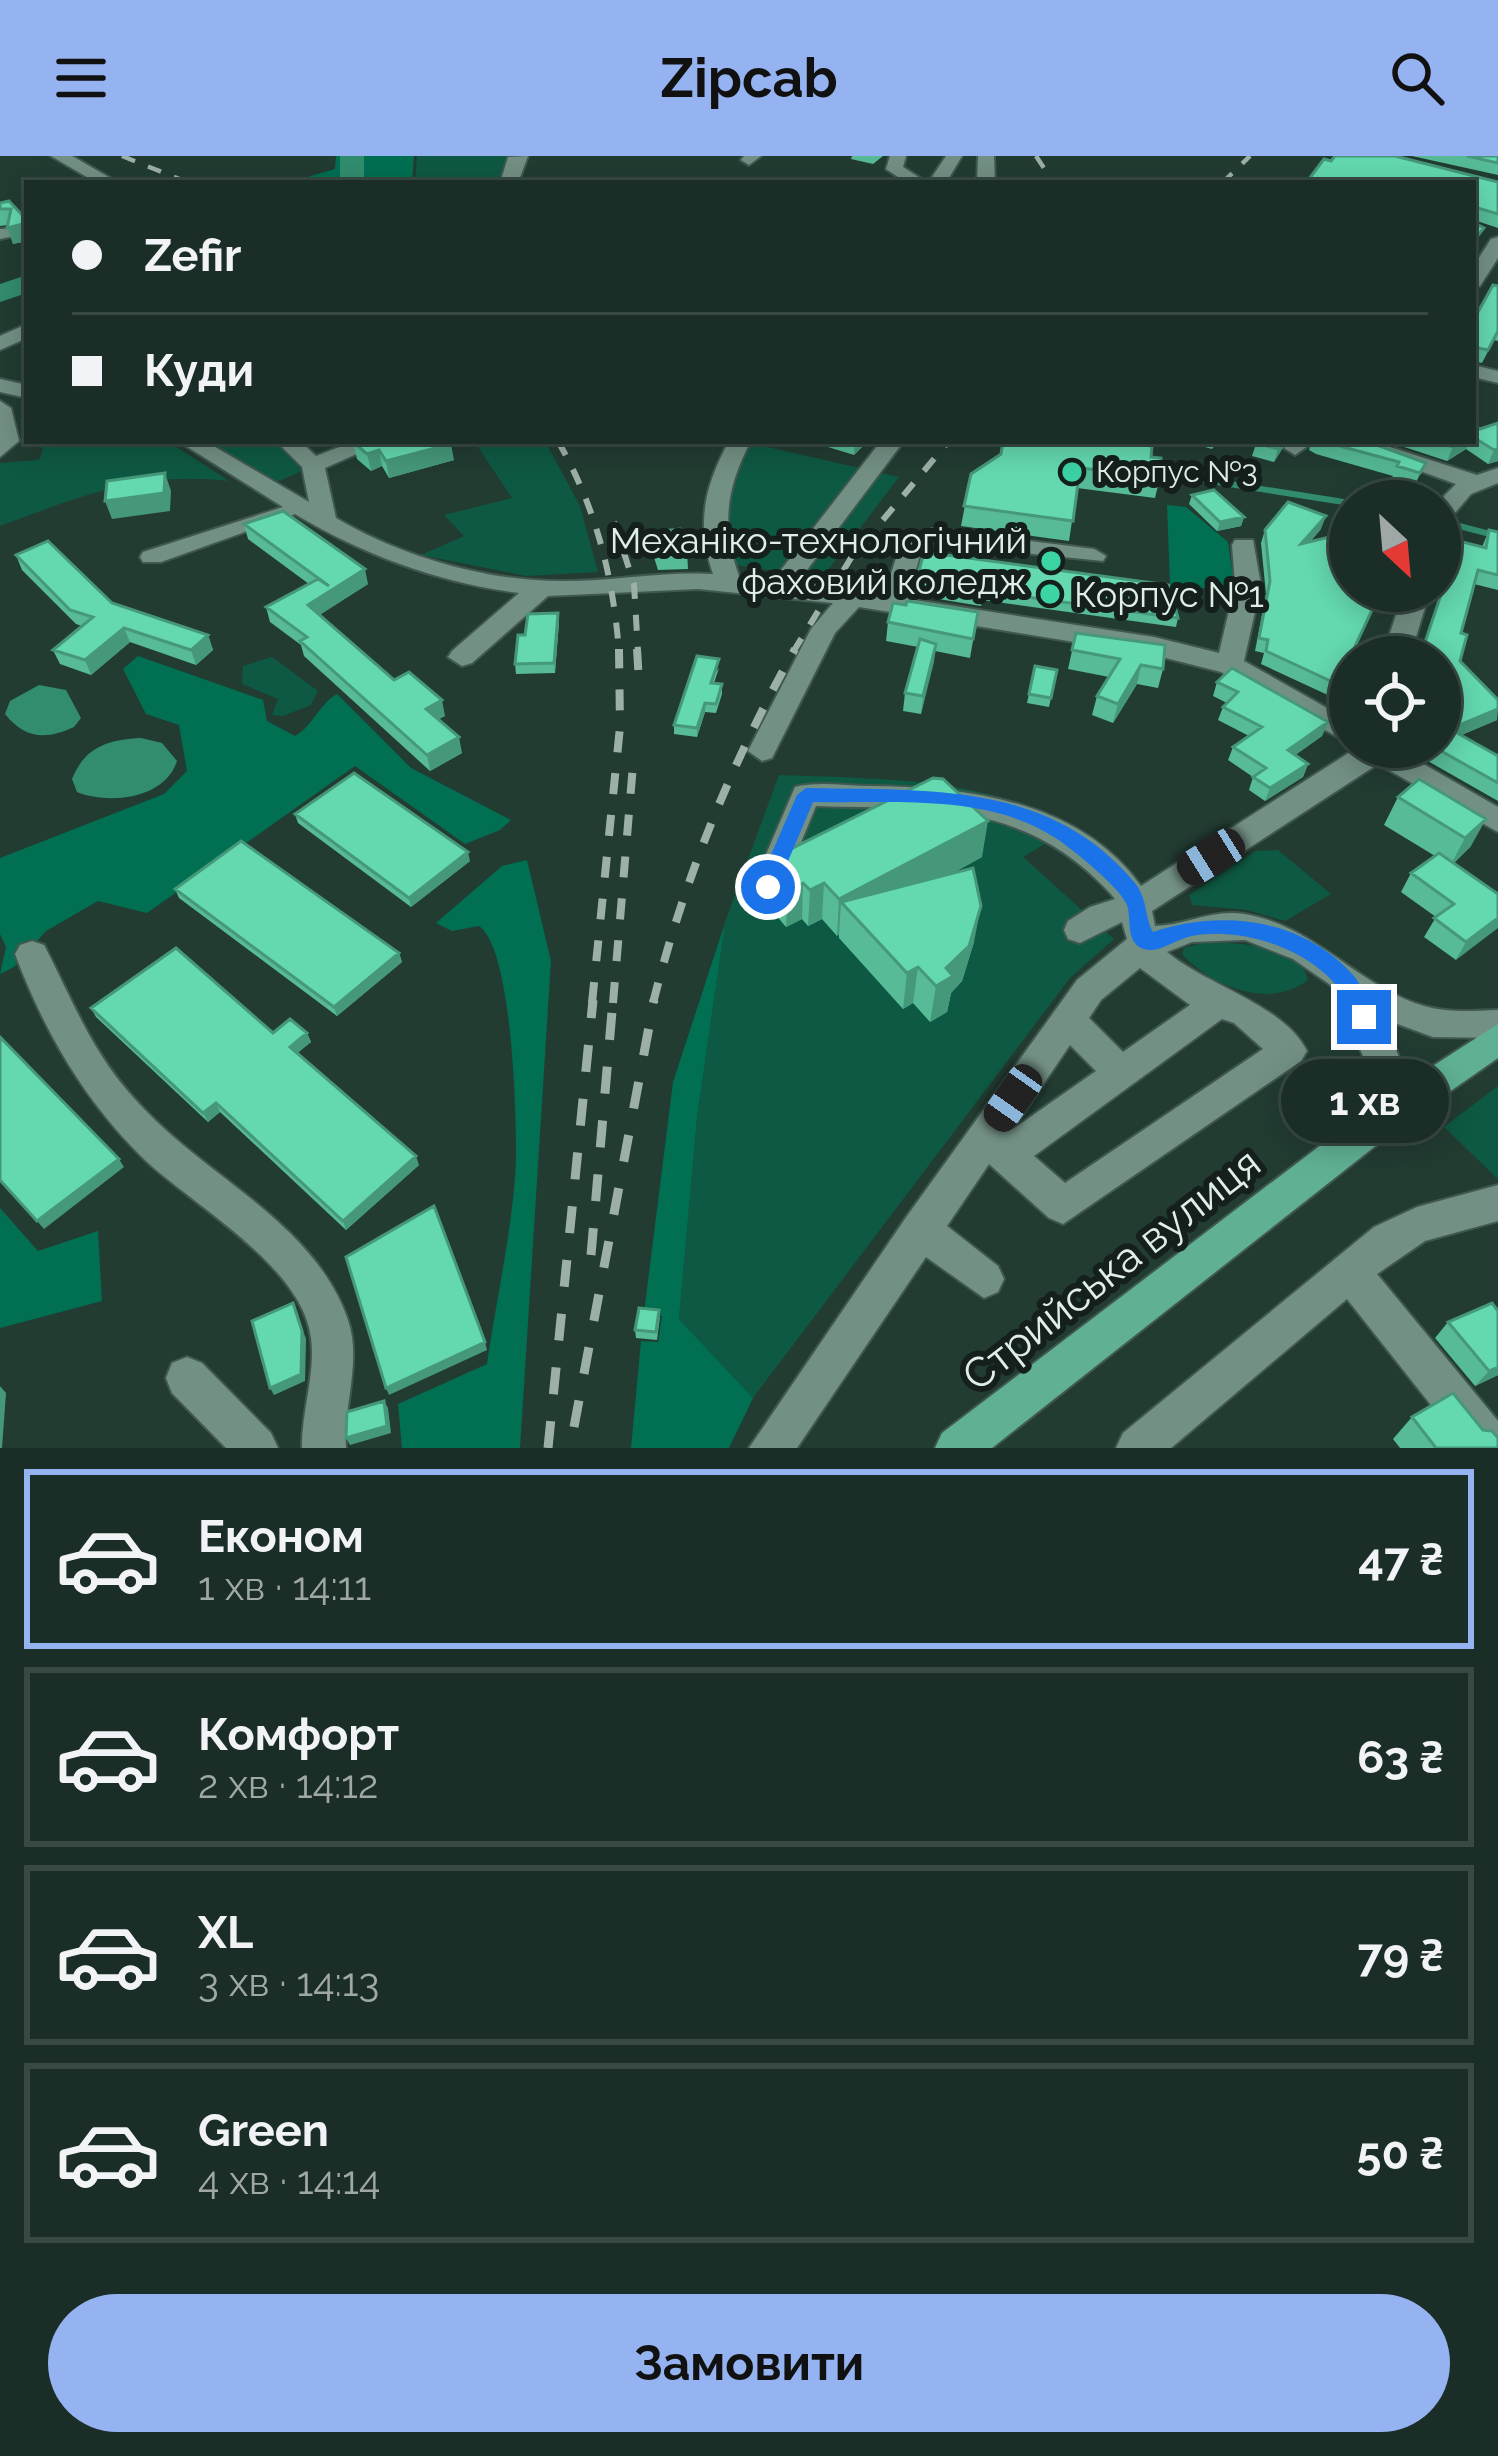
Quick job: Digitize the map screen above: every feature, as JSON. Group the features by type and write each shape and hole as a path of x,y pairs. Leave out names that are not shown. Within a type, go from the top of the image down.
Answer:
{"main road":[{"name":"Стрийська вулиця","path":"957,1448 1393,1111 1498,1039"}],"street":[{"path":"59,156 104,180"},
{"path":"898,156 894,169 914,180"},
{"path":"1476,275 1494,236"},
{"path":"0,449 8,442 7,394"},
{"path":"194,444 326,522 407,561 483,580 542,587 728,582 781,587 1154,646 1230,665 1329,722"},
{"path":"289,444 313,465 326,522"},
{"path":"313,465 367,444"},
{"path":"728,582 710,509 717,483 738,444"},
{"path":"781,587 891,444"},
{"path":"1359,444 1486,478"},
{"path":"152,556 302,508"},
{"path":"893,607 910,548 932,536 1094,556"},
{"path":"1230,665 1248,585 1244,544"},
{"path":"462,657 542,587"},
{"path":"762,751 824,629 851,600"},
{"path":"1080,930 1100,916 1138,904 1333,768"},
{"path":"1408,768 1498,821"},
{"path":"768,887 806,795 944,798 1012,808 1062,832 1125,885 1138,904 1144,945 1179,982 1246,1013 1289,1052 1063,1206 996,1146"},
{"path":"771,1448 921,1228 996,1146 1089,990 1144,945 1194,927 1250,929 1305,950 1347,982 1427,1021 1498,1024"},
{"path":"32,955 58,1024 94,1079 178,1166 273,1245 310,1286 334,1341 321,1418 324,1448"},
{"path":"1347,982 1381,1056 1393,1111"},
{"path":"996,1146 1121,1073 1218,1004"},
{"path":"1068,1020 1121,1073"},
{"path":"1138,1448 1348,1270 1417,1225 1498,1203"},
{"path":"921,1228 984,1279"},
{"path":"1348,1270 1492,1448"},
{"path":"187,1378 256,1448"}],"shaded area":[{"path":"336,156 414,156 412,180 297,180 335,169"},
{"path":"417,156 513,156 505,163 502,180 415,180"},
{"path":"39,444 172,444 229,481 167,480 112,488 0,526 0,463 39,460 43,450"},
{"path":"209,444 280,444 302,471 274,483"},
{"path":"476,444 547,444 580,506 598,572 527,576 421,555 464,536 444,515 512,498"},
{"path":"744,444 899,477 822,578 730,564 721,483"},
{"path":"1167,505 1186,507 1228,542 1235,592 1170,584"},
{"path":"138,656 263,700 267,721 295,736 337,694 411,768 511,820 500,830 465,844 355,766 147,913 98,901 46,931 14,967 0,974 6,947 0,934 0,858 164,794 187,771 179,725 146,714 123,669"},
{"path":"272,657 318,691 311,705 283,716 272,715 278,699 242,684 243,666"},
{"path":"39,685 66,690 81,718 74,727 36,735 5,714 10,701"},
{"path":"141,738 162,743 177,761 161,784 120,798 77,792 72,779 91,752 108,743"},
{"path":"779,775 968,789 1039,811 1072,828 1023,857 1114,939 1070,978 753,1398 679,1319 697,1118 725,922"},
{"path":"1278,850 1331,894 1285,921 1247,910 1192,905 1189,895 1256,851"},
{"path":"527,860 551,961 520,1448 402,1448 398,1404 487,1364 515,1175 513,1067 499,965 479,926 452,931 436,923 502,866"},
{"path":"725,923 697,1118 679,1319 753,1398 729,1448 631,1448 641,1341 658,1342 662,1316 644,1313 673,1082"},
{"path":"1202,943 1279,952 1303,968 1308,980 1276,993 1241,990 1208,976 1182,954 1184,948"},
{"path":"1498,1086 1498,1179 1444,1127"},
{"path":"0,1208 38,1251 98,1231 102,1301 0,1328"}],"building":[{"path":"1395,156 1498,182 1498,214 1478,208 1476,214 1476,180 1308,180 1324,159"},
{"path":"1467,156 1498,156 1498,163"},
{"path":"9,201 24,217 24,224 7,228 11,209 0,209 0,203"},
{"path":"1493,285 1498,286 1498,331 1488,350 1476,348 1476,316"},
{"path":"1498,423 1498,449 1476,439 1476,426"},
{"path":"355,444 451,444 386,461 379,450 367,454"},
{"path":"1003,444 1152,446 1151,457 1161,458 1160,477 1080,468 1073,521 964,506 971,474 1001,454"},
{"path":"1332,444 1374,444 1426,463 1420,473 1397,466 1399,462"},
{"path":"165,473 164,493 105,501 107,481"},
{"path":"1214,490 1244,517 1220,522 1192,495"},
{"path":"1288,502 1326,516 1301,544 1329,537 1329,612 1371,612 1360,636 1329,636 1329,680 1266,651 1268,640 1259,638 1270,581 1265,530"},
{"path":"283,511 365,569 308,605 394,680 409,672 442,700 426,709 459,737 427,755 300,641 307,637 266,607 318,579 329,586 244,524"},
{"path":"680,529 687,551 657,552 651,532"},
{"path":"1489,530 1498,532 1498,575 1478,570 1461,633 1467,635 1461,657 1461,636 1427,636 1435,612 1461,612 1461,542 1486,548"},
{"path":"48,541 112,603 208,635 191,650 124,628 85,660 53,650 93,617 70,610 16,555"},
{"name":"Корпус №1","path":"924,552 1169,585 1178,618 915,586"},
{"path":"907,601 978,612 973,639 888,622 893,603 906,605"},
{"path":"558,613 554,663 515,664 518,635 525,635 528,614"},
{"path":"1076,633 1165,645 1163,669 1141,665 1118,704 1097,696 1120,659 1072,650"},
{"path":"920,639 936,644 923,696 905,693"},
{"path":"697,656 719,659 711,683 722,684 716,704 705,703 697,728 674,725"},
{"path":"1461,662 1498,700 1498,709 1461,724"},
{"path":"1035,666 1057,670 1051,698 1029,694"},
{"path":"1232,668 1328,722 1288,750 1308,764 1270,788 1253,777 1266,768 1233,747 1262,727 1223,707 1238,692 1217,682"},
{"path":"1461,735 1498,756 1498,783 1461,762"},
{"path":"354,773 468,852 409,898 295,814"},
{"path":"933,778 943,779 988,821 839,899 824,883 810,890 803,883 788,891 764,864 782,863 789,850"},
{"path":"1419,779 1486,819 1465,838 1398,797"},
{"path":"241,841 399,953 334,1007 175,889"},
{"path":"1439,853 1498,894 1498,918 1466,942 1434,918 1454,904 1411,873"},
{"path":"973,868 981,906 969,946 946,968 953,976 936,986 918,967 907,973 841,902"},
{"path":"176,948 273,1033 290,1019 307,1033 290,1047 416,1156 343,1221 216,1103 203,1113 91,1008"},
{"path":"0,1037 119,1159 37,1221 0,1180"},
{"path":"434,1206 485,1342 386,1388 346,1257"},
{"path":"293,1303 302,1331 301,1374 270,1388 252,1321"},
{"path":"1492,1303 1498,1311 1498,1367 1489,1371 1448,1322"},
{"path":"639,1308 659,1310 656,1332 635,1330"},
{"path":"1453,1393 1483,1430 1498,1438 1498,1448 1436,1448 1412,1417"},
{"path":"384,1401 387,1426 346,1438 347,1412"}],"waterway":[{"path":"352,156 352,180"},
{"path":"0,294 24,284"},
{"path":"1153,462 1185,477 1329,500"},
{"path":"1461,526 1498,536"}],"railway":[{"path":"122,156 182,180"},
{"path":"1036,156 1052,180"},
{"path":"1225,180 1250,156"},
{"path":"560,444 583,491 600,543 619,652"},
{"path":"793,652 851,558 946,444"},
{"path":"614,522 634,584 638,652"},
{"path":"592,1003 620,727 619,649"},
{"path":"637,649 639,681"},
{"path":"653,1003 679,911 712,822 795,649"},
{"path":"613,1003 634,753"},
{"path":"548,1448 593,1000"},
{"path":"591,1255 613,1000"},
{"path":"574,1427 654,1000"}],"place":[{"name":"Корпус №3","path":"1072,472"},
{"name":"Механіко-технологічний фаховий коледж","path":"1051,561"},
{"name":"Корпус №1","path":"1050,594"}],"route":[{"path":"768,887 806,795 944,798 1012,808 1062,832 1125,885 1138,904 1139,930 1149,942 1194,927 1250,929 1280,937 1347,982 1364,1017"}]}
